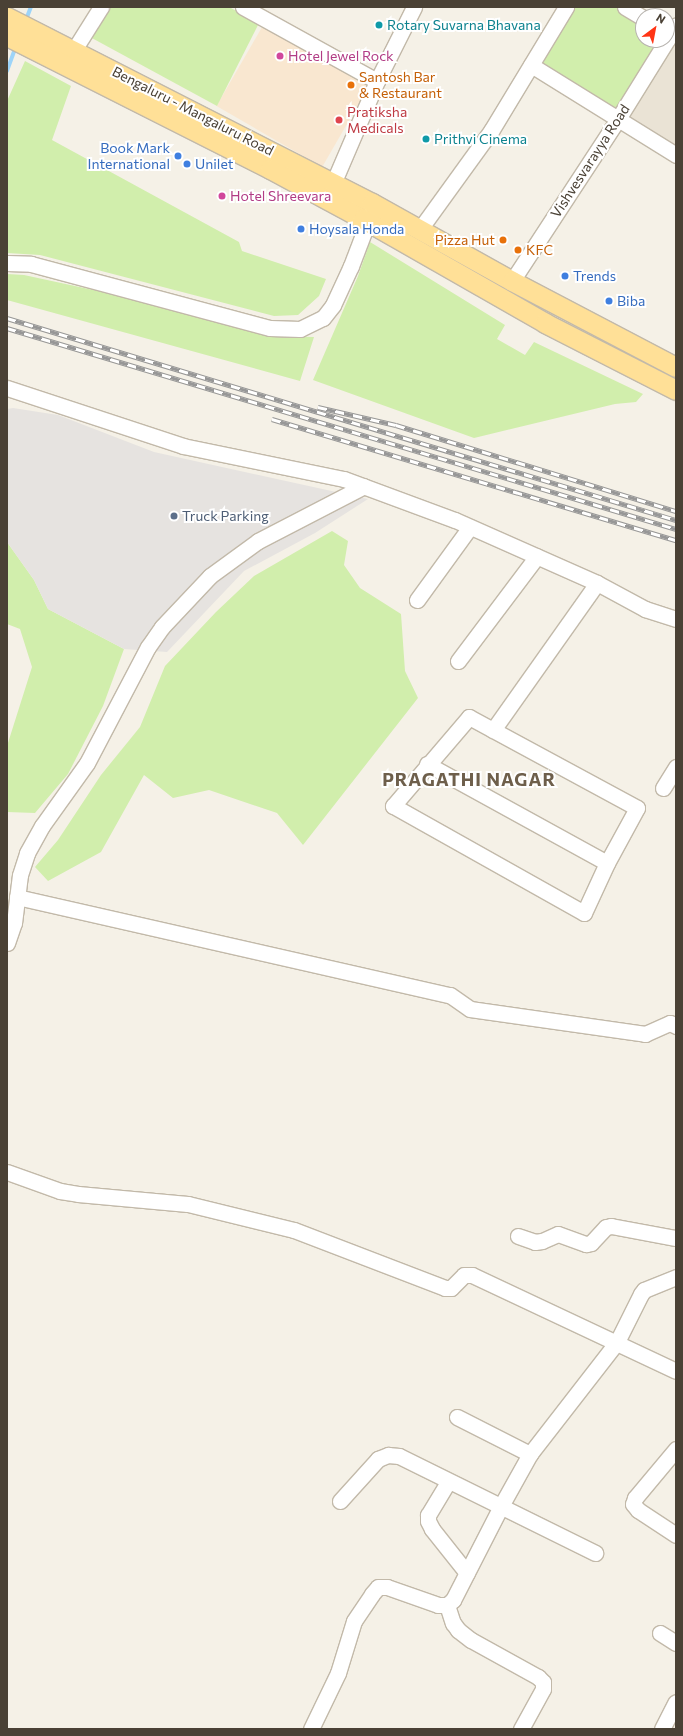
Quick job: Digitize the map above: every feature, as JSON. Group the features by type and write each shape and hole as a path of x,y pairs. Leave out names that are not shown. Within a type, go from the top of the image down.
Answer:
{"main road":[{"path":"7,17 49,48"},
{"name":"Bengaluru - Mangaluru Road","path":"7,36 49,48 74,50 330,191"},
{"name":"Bengaluru - Mangaluru Road","path":"49,48 270,169 330,191"},
{"path":"330,191 371,213 501,299 544,323 676,390"},
{"path":"371,213 420,229 512,281 676,367"},
{"path":"501,299 512,281"}],"street":[{"path":"74,50 101,7"},
{"path":"243,7 377,81"},
{"path":"330,191 377,81 414,7"},
{"path":"420,229 491,132 566,7"},
{"path":"626,7 635,13"},
{"name":"Vishvesvarayya Road","path":"512,281 618,119 662,48"},
{"path":"531,65 676,155"},
{"path":"7,263 31,264 270,328 300,329 323,318 333,305 362,238 371,213"},
{"path":"7,388 183,446 344,479 470,527 597,583 646,609 676,619"},
{"path":"7,944 14,923 17,897 14,874 42,826 87,763 148,647 162,627 210,576 258,541 364,486"},
{"path":"417,600 470,527"},
{"path":"458,661 537,556"},
{"path":"493,730 597,583"},
{"path":"469,717 493,730 637,808 607,863 584,913 393,806 427,764 469,717"},
{"path":"427,764 607,863"},
{"path":"663,788 676,767"},
{"path":"17,897 450,995 470,1009 646,1034 670,1023 676,1026"},
{"path":"7,1172 60,1191 188,1204 294,1230 445,1288 451,1288 464,1275 472,1274 618,1342 676,1371"},
{"path":"518,1236 535,1242 542,1242 558,1234 586,1244 591,1243 606,1227 611,1226 676,1238"},
{"path":"311,1729 338,1673 354,1620 375,1590 378,1587 387,1587 438,1606 447,1606 453,1600 501,1506 530,1454 618,1342 644,1290 676,1277"},
{"path":"457,1417 530,1454"},
{"path":"676,1449 635,1498 633,1504 638,1510 676,1535"},
{"path":"340,1501 378,1459 388,1455 399,1456 448,1482 501,1506 595,1553"},
{"path":"448,1482 428,1515 428,1521 432,1529 467,1573"},
{"path":"447,1606 458,1630 471,1640 538,1677 543,1682 543,1690 521,1729"},
{"path":"660,1633 676,1643"},
{"path":"662,1729 676,1702"}],"shaded area":[{"path":"265,22 371,83 322,167 216,106"},
{"path":"676,44 676,151 623,118 667,48 675,48"},
{"name":"Truck Parking","path":"13,408 58,415 154,452 368,499 315,533 244,571 167,652 124,649 48,609 34,580 7,542 7,409"}],"green space":[{"path":"109,7 229,7 259,23 217,106 90,37"},
{"path":"573,7 617,7 635,18 635,48 657,48 616,114 537,65"},
{"path":"25,61 71,86 52,140 239,242 242,251 326,279 319,296 298,315 274,316 40,255 7,253 7,101"},
{"path":"370,242 505,325 497,339 525,355 534,342 643,394 636,402 615,404 474,438 313,380 358,276"},
{"path":"7,274 24,275 98,291 271,336 314,337 300,381 7,300"},
{"path":"332,531 348,541 344,565 360,588 401,614 405,671 418,698 303,845 277,813 209,790 173,798 144,775 101,852 48,881 35,867 58,840 101,775 140,727 165,666 216,612 254,576"},
{"path":"7,542 34,580 48,609 124,649 103,706 68,774 35,813 7,812 7,746 32,667 20,629 7,624"}],"waterway":[{"path":"26,20 31,7"},
{"path":"7,71 16,46"}],"railway":[{"path":"7,318 676,520"},
{"path":"7,328 676,529"},
{"path":"318,407 396,425 676,511"},
{"path":"272,419 676,540"}],"place":[{"name":"Rotary Suvarna Bhavana","path":"379,25"},
{"name":"Hotel Jewel Rock","path":"280,56"},
{"name":"Santosh Bar & Restaurant","path":"351,85"},
{"name":"Pratiksha Medicals","path":"339,120"},
{"name":"Prithvi Cinema","path":"426,139"},
{"name":"Book Mark International","path":"178,156"},
{"name":"Unilet","path":"187,164"},
{"name":"Hotel Shreevara","path":"222,196"},
{"name":"Hoysala Honda","path":"301,229"},
{"name":"Pizza Hut","path":"503,240"},
{"name":"KFC","path":"518,250"},
{"name":"Trends","path":"565,276"},
{"name":"Biba","path":"609,301"},
{"name":"Truck Parking","path":"174,516"}],"district":[{"name":"PRAGATHI NAGAR","path":"469,779"}]}
